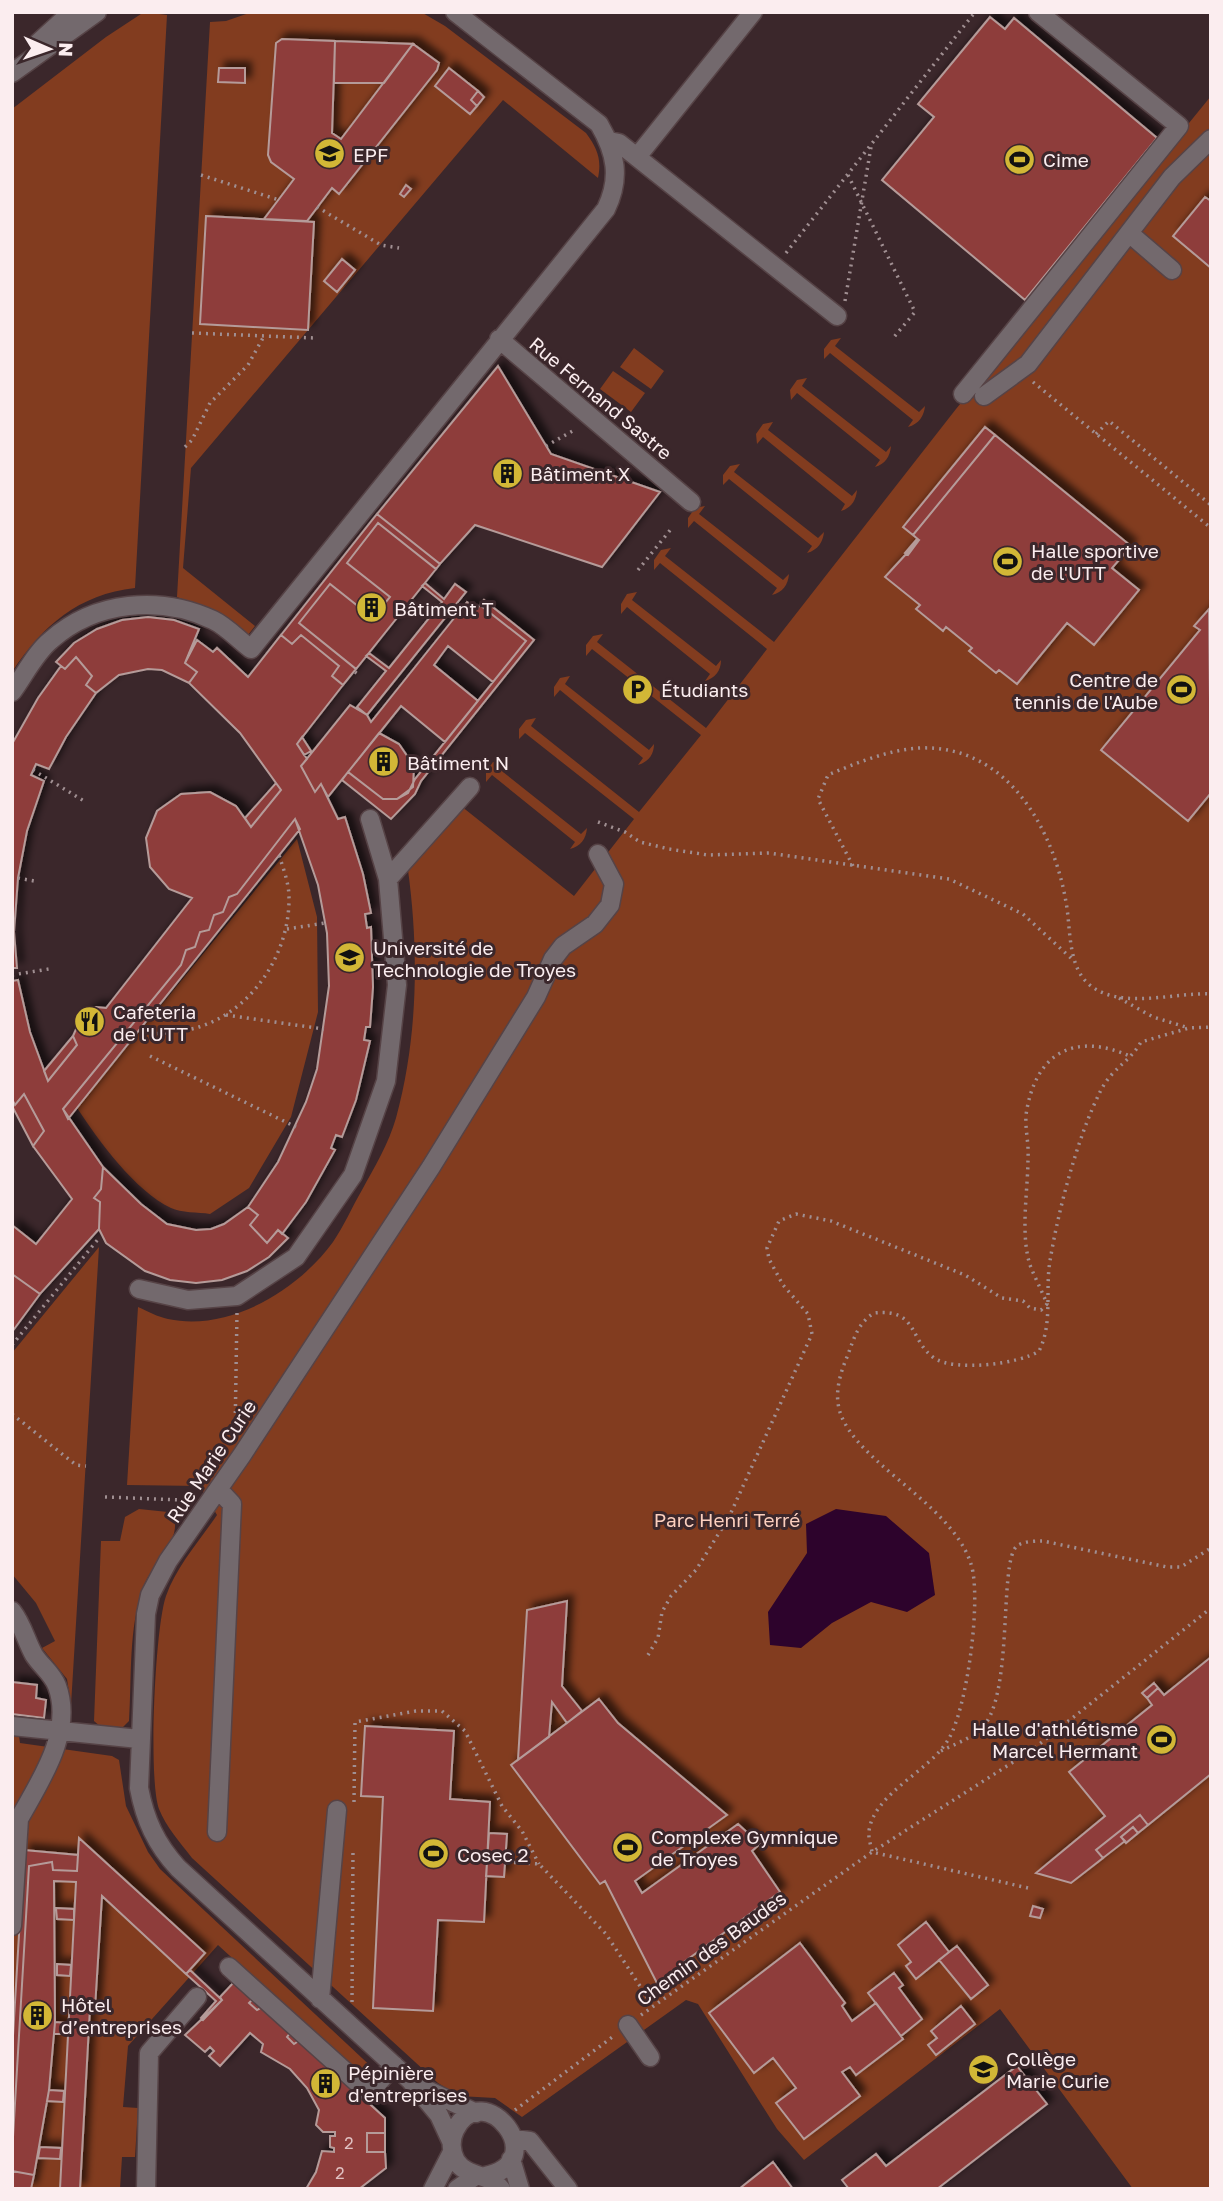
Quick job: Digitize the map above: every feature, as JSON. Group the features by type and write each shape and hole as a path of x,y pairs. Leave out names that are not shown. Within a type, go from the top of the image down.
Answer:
{"street":[{"path":"12,66 72,12"},
{"path":"12,73 97,12"},
{"name":"Rue Fernand Sastre","path":"455,12 599,124 608,141 617,171 613,195 606,209 499,339 691,502"},
{"path":"637,158 752,12"},
{"path":"963,394 1179,127 1038,12"},
{"path":"984,396 1028,364 1172,177 1211,139"},
{"path":"608,141 619,144 837,316"},
{"path":"1129,233 1172,270"},
{"path":"12,692 50,640 88,616 134,604 176,606 215,620 251,649 499,339"},
{"path":"388,879 470,787"},
{"path":"139,1289 188,1300 237,1296 296,1257 353,1175 386,1081 397,985 388,879 370,819"},
{"name":"Rue Marie Curie","path":"452,2147 439,2115 410,2080 164,1854 143,1808 139,1788 146,1614 150,1595 168,1561 460,1121 536,997 553,959 563,946 595,924 610,905 614,884 598,854"},
{"path":"216,1832 232,1504 218,1489"},
{"path":"12,1611 23,1626 34,1655 57,1687 61,1707 58,1733 44,1775 15,1821 12,1926"},
{"path":"12,1726 58,1733 139,1739"},
{"path":"320,1999 346,1807"},
{"path":"229,1967 369,2093 394,2065"},
{"path":"146,2189 149,2053 197,1997"},
{"path":"628,2025 650,2057"},
{"name":"Rue Marie Curie","path":"410,2080 455,2106 476,2113"},
{"path":"433,2189 452,2147 459,2123 476,2113 496,2115 504,2121 514,2139 510,2159 500,2171 481,2176 457,2189"},
{"path":"514,2139 530,2141 568,2189"},
{"path":"452,2147 461,2167 501,2189"},
{"path":"510,2159 520,2189"}],"path":[{"path":"776,267 975,12"},
{"path":"837,316 845,302 871,145"},
{"path":"201,174 279,200"},
{"path":"848,175 915,312 894,337"},
{"path":"317,207 381,246 399,248"},
{"path":"192,333 315,338"},
{"path":"186,447 210,403 248,365 264,336"},
{"path":"1018,370 1211,528"},
{"path":"546,446 593,419"},
{"path":"1096,434 1109,421 1211,505"},
{"path":"638,570 671,529"},
{"path":"853,866 818,799 828,775 863,760 920,748 971,755 1014,784 1049,841 1066,899 1074,961"},
{"path":"33,770 84,801"},
{"path":"598,822 625,832 640,842 669,849 708,855 769,853 949,879 990,895 1023,914 1074,961 1090,985 1153,1017 1189,1028"},
{"path":"150,1034 200,1026 226,1015 249,995 272,966 287,929 289,895 279,855"},
{"path":"18,878 34,881"},
{"path":"287,929 325,923"},
{"path":"12,975 49,969"},
{"path":"1118,997 1211,995"},
{"path":"226,1015 324,1029"},
{"path":"1028,1888 872,1852 869,1830 883,1804 939,1752 949,1739 964,1691 973,1634 975,1594 971,1564 953,1530 849,1430 838,1405 843,1367 858,1327 874,1313 883,1312 902,1317 909,1322 933,1357 945,1363 965,1365 1021,1360 1039,1351 1044,1342 1049,1262 1085,1129 1101,1091 1117,1065 1132,1057 1141,1042 1189,1028 1211,1027"},
{"path":"1047,1304 1030,1263 1027,1222 1026,1117 1034,1082 1048,1059 1086,1045 1110,1047 1132,1057"},
{"path":"150,1056 296,1127"},
{"path":"648,1655 659,1638 662,1612 671,1596 696,1570 729,1517 812,1334 808,1314 783,1285 769,1259 769,1238 779,1221 796,1214 818,1216 965,1275 1002,1298 1023,1301 1030,1308 1041,1310 1047,1304"},
{"path":"12,1345 99,1238"},
{"path":"237,1296 233,1426 237,1440"},
{"path":"12,1414 76,1465 86,1466"},
{"path":"105,1497 182,1500 200,1515"},
{"path":"939,1752 980,1730 988,1719 1002,1664 1008,1571 1011,1555 1017,1546 1029,1541 1043,1541 1123,1560 1181,1567 1211,1548"},
{"name":"Chemin des Baudes","path":"504,2121 653,2006 872,1852 1032,1750 1211,1608"},
{"path":"346,1807 355,1722 416,1711 442,1711 465,1731 502,1806 522,1832 538,1864 606,1934 653,2006"},
{"path":"352,2011 354,1846"},
{"path":"507,1862 538,1864"}],"green space":[{"path":"144,12 167,15 135,588 96,597 64,615 36,640 12,672 12,109 106,37"},
{"name":"EPF","path":"252,12 421,12 445,26 586,133 596,149 599,165 598,178 503,100 191,468 183,568 255,626 248,635 220,613 177,597 210,22 226,21"},
{"name":"Parc Henri Terré","path":"1211,96 1211,2189 1133,2189 1000,2009 804,2160 777,2129 698,2004 686,2000 522,2117 495,2098 459,2096 438,2083 192,1858 169,1828 159,1809 153,1737 162,1613 166,1596 176,1575 217,1515 200,1486 127,1485 138,1307 164,1318 191,1321 238,1313 282,1291 318,1260 337,1236 385,1146 396,1118 403,1088 412,1026 415,963 408,870 461,806 574,896 634,819 525,733 519,739 519,729 526,720 536,718 531,726 639,812 701,735 592,649 586,656 586,645 593,636 603,634 597,642 706,728 767,649 660,563 654,570 654,560 661,550 671,548 665,556 774,642 956,409"},
{"path":"841,338 835,346 919,412 925,406 918,422 908,427 913,420 830,353 824,359 824,349 831,340"},
{"path":"634,348 664,371 651,389 620,367"},
{"path":"613,371 645,393 631,412 600,389"},
{"path":"807,378 802,386 886,452 891,446 884,462 875,467 880,460 797,393 791,400 790,390 797,380"},
{"path":"773,422 768,430 852,496 857,490 850,506 841,511 845,504 763,437 757,444 756,434 763,424"},
{"path":"740,464 734,472 818,538 824,532 817,548 807,553 812,546 729,479 723,485 723,475 730,466"},
{"path":"705,506 699,514 783,580 789,574 782,590 772,595 777,588 694,521 688,528 688,518 695,508"},
{"path":"637,592 632,600 716,666 721,660 719,671 712,678 705,681 710,674 627,607 621,614 621,604 627,594"},
{"path":"570,676 565,684 649,750 654,744 652,755 645,762 638,765 643,758 560,690 554,697 554,687 560,678"},
{"path":"503,760 498,768 581,834 587,828 580,844 570,849 575,842 492,775 486,782 486,772 493,762"},
{"path":"297,839 317,917 318,1012 291,1117 249,1188 210,1214 175,1210 131,1178 77,1108"},
{"path":"99,1247 71,1705 67,1679 42,1648 55,1641 36,1603 12,1574 12,1353"},
{"path":"139,1509 168,1512 174,1517 174,1535 148,1577 139,1601 133,1635 129,1721 121,1729 102,1728 94,1721 101,1541 120,1541 125,1517"},
{"path":"12,1735 19,1736 20,1743 112,1756 119,1760 126,1806 148,1852 160,1869 378,2073 369,2083 218,1945 128,2046 123,2107 138,2108 135,2157 122,2157 120,2189 12,2189"}],"shaded area":[{"path":"836,1509 886,1516 929,1553 935,1595 907,1612 871,1602 832,1623 801,1648 770,1645 768,1612 807,1553 806,1524"}],"building":[{"name":"Cime","path":"990,17 1005,29 1014,18 1157,138 1025,300 882,180 934,117 918,104"},
{"path":"282,39 335,41 332,133 341,139 413,44 439,63 437,70 339,194 332,188 307,221 264,219 294,179 271,162 268,155 276,43"},
{"path":"335,41 413,44 384,83 334,83"},
{"path":"219,68 245,68 245,83 218,82"},
{"path":"449,68 478,91 471,100 477,106 470,114 435,86"},
{"path":"478,91 484,97 477,106 471,100"},
{"path":"406,185 411,189 404,197 400,194"},
{"path":"1205,197 1211,201 1211,268 1173,236"},
{"path":"206,216 314,222 308,330 200,324"},
{"path":"342,259 355,270 337,292 324,281"},
{"name":"Bâtiment X","path":"498,366 551,454 660,492 602,567 475,525 440,564 377,514"},
{"path":"985,427 995,435 913,535 903,527"},
{"name":"Halle sportive de l'UTT","path":"995,435 1131,546 1112,568 1139,590 1094,645 1067,623 1017,684 999,670 996,673 969,651 972,648 946,627 943,631 916,609 920,605 885,577 919,540 913,535"},
{"name":"Bâtiment T","path":"377,514 440,564 436,569 378,523 347,563 390,597 373,618 330,584 299,623 356,669 343,685 332,676 339,666 301,635 292,644 281,635"},
{"path":"378,523 436,569 356,669 299,623 330,584 373,618 390,597 347,563"},
{"path":"919,540 908,555 905,553"},
{"path":"425,583 444,599 455,584 466,592 367,715 357,707 386,671 366,656 369,653 389,668 442,602 422,586"},
{"path":"484,600 534,640 421,781 415,794 391,819 342,780 348,772 383,799 397,799 408,793 415,779 526,641 480,605"},
{"path":"467,602 477,609 480,605 526,641 493,682 448,646 434,665 478,701 445,742 401,706 328,797 321,784 315,792 301,766 350,705 367,715 371,722"},
{"name":"Centre de tennis de l'Aube","path":"1209,609 1211,793 1188,821 1101,750 1200,630 1194,626"},
{"path":"148,617 174,620 199,629 185,663 197,672 189,683 162,670 148,669 119,675 96,693 86,685 92,676 76,657 65,669 56,662 74,643 97,629 122,620"},
{"name":"Université de Technologie de Troyes","path":"281,635 292,644 301,635 339,666 332,676 343,685 297,744 307,759 301,766 315,792 321,784 338,819 345,817 363,874 371,913 365,914 367,928 371,927 373,987 370,1027 366,1027 364,1040 370,1041 356,1100 342,1137 336,1135 331,1148 335,1150 306,1202 282,1234 278,1230 267,1243 250,1225 258,1215 248,1207 278,1162 306,1102 317,1069 329,986 327,933 318,885 295,819 237,894 229,897 223,912 214,915 209,930 200,932 195,947 186,950 181,965 63,1109 103,1167 101,1189 94,1198 100,1202 99,1229 40,1294 12,1274 12,1225 36,1244 72,1199 33,1146 44,1131 24,1094 15,1105 12,1099 12,981 18,980 30,1032 48,1081 77,1045 73,1036 81,1018 96,1007 106,1008 192,898 169,889 150,867 146,838 157,811 181,794 210,792 236,806 251,827 281,790 240,733 189,683 197,672 185,663 197,640 213,652 217,648 248,677"},
{"path":"76,657 92,676 86,685 96,693 66,737 49,769 36,764 31,775 44,781 27,831 18,878 14,932 17,968 12,968 12,744 38,698 61,666 65,669"},
{"name":"Bâtiment N","path":"379,733 399,744 414,766 413,787 397,799 383,799 348,772"},
{"path":"302,737 311,751 304,755 297,744"},
{"path":"276,783 281,790 251,827 245,818"},
{"path":"295,819 300,829 68,1119 63,1109 181,965 186,950 195,947 200,932 209,930 214,915 223,912 229,897 237,894"},
{"path":"73,1036 77,1045 48,1081 44,1071"},
{"path":"24,1094 44,1131 33,1146 12,1106 12,1099 15,1105"},
{"path":"103,1167 141,1204 167,1224 196,1230 211,1229 224,1224 248,1207 258,1215 250,1225 267,1243 278,1230 288,1238 269,1257 247,1271 222,1280 196,1283 170,1280 145,1271 106,1243 99,1229 100,1202 94,1198 101,1189"},
{"path":"12,1274 40,1294 12,1332"},
{"path":"567,1601 562,1686 582,1711 567,1723 552,1702 549,1737 518,1760 527,1610"},
{"name":"Halle d'athlétisme Marcel Hermant","path":"1211,1657 1211,1774 1148,1825 1140,1815 1096,1850 1103,1858 1071,1883 1036,1873 1105,1816 1069,1772 1152,1705 1147,1698 1158,1688 1164,1695"},
{"path":"12,1682 37,1685 36,1698 46,1700 44,1718 12,1714"},
{"path":"1154,1683 1158,1688 1147,1698 1142,1693"},
{"name":"Complexe Gymnique de Troyes","path":"599,1699 618,1723 727,1815 635,1881 642,1893 738,1824 760,1844 752,1851 780,1892 684,1962 660,1989 605,1881 600,1884 511,1765"},
{"name":"Cosec 2","path":"365,1726 454,1731 450,1799 490,1802 484,1922 438,1920 433,2011 373,2008 383,1797 361,1796"},
{"path":"1140,1815 1148,1825 1138,1833 1133,1827 1121,1837 1125,1841 1103,1858 1096,1850"},
{"path":"1133,1827 1138,1833 1126,1843 1121,1837"},
{"path":"489,1833 507,1834 504,1877 486,1876"},
{"name":"Hôtel d’entreprises","path":"79,1838 205,1953 186,1974 102,1896 95,2008 90,2008 80,2189 60,2189 76,1882 54,1881 55,2022 49,2090 34,2175 12,2171 12,2154 29,1866 52,1862 53,1870 77,1871"},
{"path":"24,1850 78,1855 77,1871 53,1870 52,1862 29,1866 12,2154 12,2053"},
{"path":"1033,1906 1043,1909 1040,1918 1030,1916"},
{"path":"56,1908 74,1909 74,1920 57,1919"},
{"path":"926,1922 949,1952 916,1979 906,1966 911,1962 898,1945"},
{"path":"800,1943 845,2003 842,2006 852,2021 876,2003 903,2039 856,2075 850,2067 842,2072 860,2096 804,2139 776,2103 796,2088 773,2058 754,2073 709,2013"},
{"path":"957,1946 988,1985 971,1999 939,1960"},
{"path":"57,1964 71,1965 70,1976 57,1975"},
{"name":"Hôtel d’entreprises","path":"190,1970 222,2000 203,2020 201,2018 216,2001 186,1974"},
{"path":"894,1973 903,1985 899,1988 922,2019 901,2036 868,1993"},
{"name":"Pépinière d'entreprises","path":"235,1981 254,1998 249,2003 257,2010 264,2006 291,2032 287,2037 294,2044 300,2040 328,2066 323,2071 331,2077 337,2074 385,2118 385,2133 367,2133 367,2152 385,2152 386,2168 359,2189 306,2189 316,2172 322,2151 334,2152 334,2148 330,2147 330,2136 335,2136 335,2132 323,2132 316,2125 319,2110 307,2088 290,2069 261,2052 263,2044 250,2033 220,2066 209,2056 214,2051 210,2047 205,2052 185,2035 222,2000 220,1997"},
{"path":"254,1998 264,2006 257,2010 249,2003"},
{"path":"961,2006 975,2024 936,2055 928,2045 937,2038 931,2031"},
{"path":"55,2022 67,2023 67,2034 54,2034"},
{"path":"291,2032 300,2040 294,2044 287,2037"},
{"path":"328,2066 337,2074 331,2077 323,2071"},
{"path":"1017,2066 1047,2104 937,2189 849,2189 842,2180 876,2154 886,2166"},
{"path":"49,2090 64,2091 63,2102 47,2101"},
{"path":"367,2133 385,2133 385,2152 367,2152"},
{"path":"40,2147 61,2148 60,2159 38,2158"},
{"path":"773,2162 793,2189 739,2189"},
{"path":"12,2171 34,2175 31,2189 12,2188"}],"place":[{"name":"EPF","path":"330,154"},
{"name":"Cime","path":"1020,159"},
{"name":"Bâtiment X","path":"507,473"},
{"name":"Halle sportive de l'UTT","path":"1008,561"},
{"name":"Bâtiment T","path":"371,608"},
{"name":"Étudiants","path":"638,689"},
{"name":"Centre de tennis de l'Aube","path":"1181,690"},
{"name":"Bâtiment N","path":"384,762"},
{"name":"Université de Technologie de Troyes","path":"350,958"},
{"name":"Cafeteria de l'UTT","path":"90,1022"},
{"name":"Halle d'athlétisme Marcel Hermant","path":"1161,1739"},
{"name":"Complexe Gymnique de Troyes","path":"628,1847"},
{"name":"Cosec 2","path":"434,1854"},
{"name":"Hôtel d’entreprises","path":"38,2015"},
{"name":"Collège Marie Curie","path":"983,2069"},
{"name":"Pépinière d'entreprises","path":"325,2083"}]}
